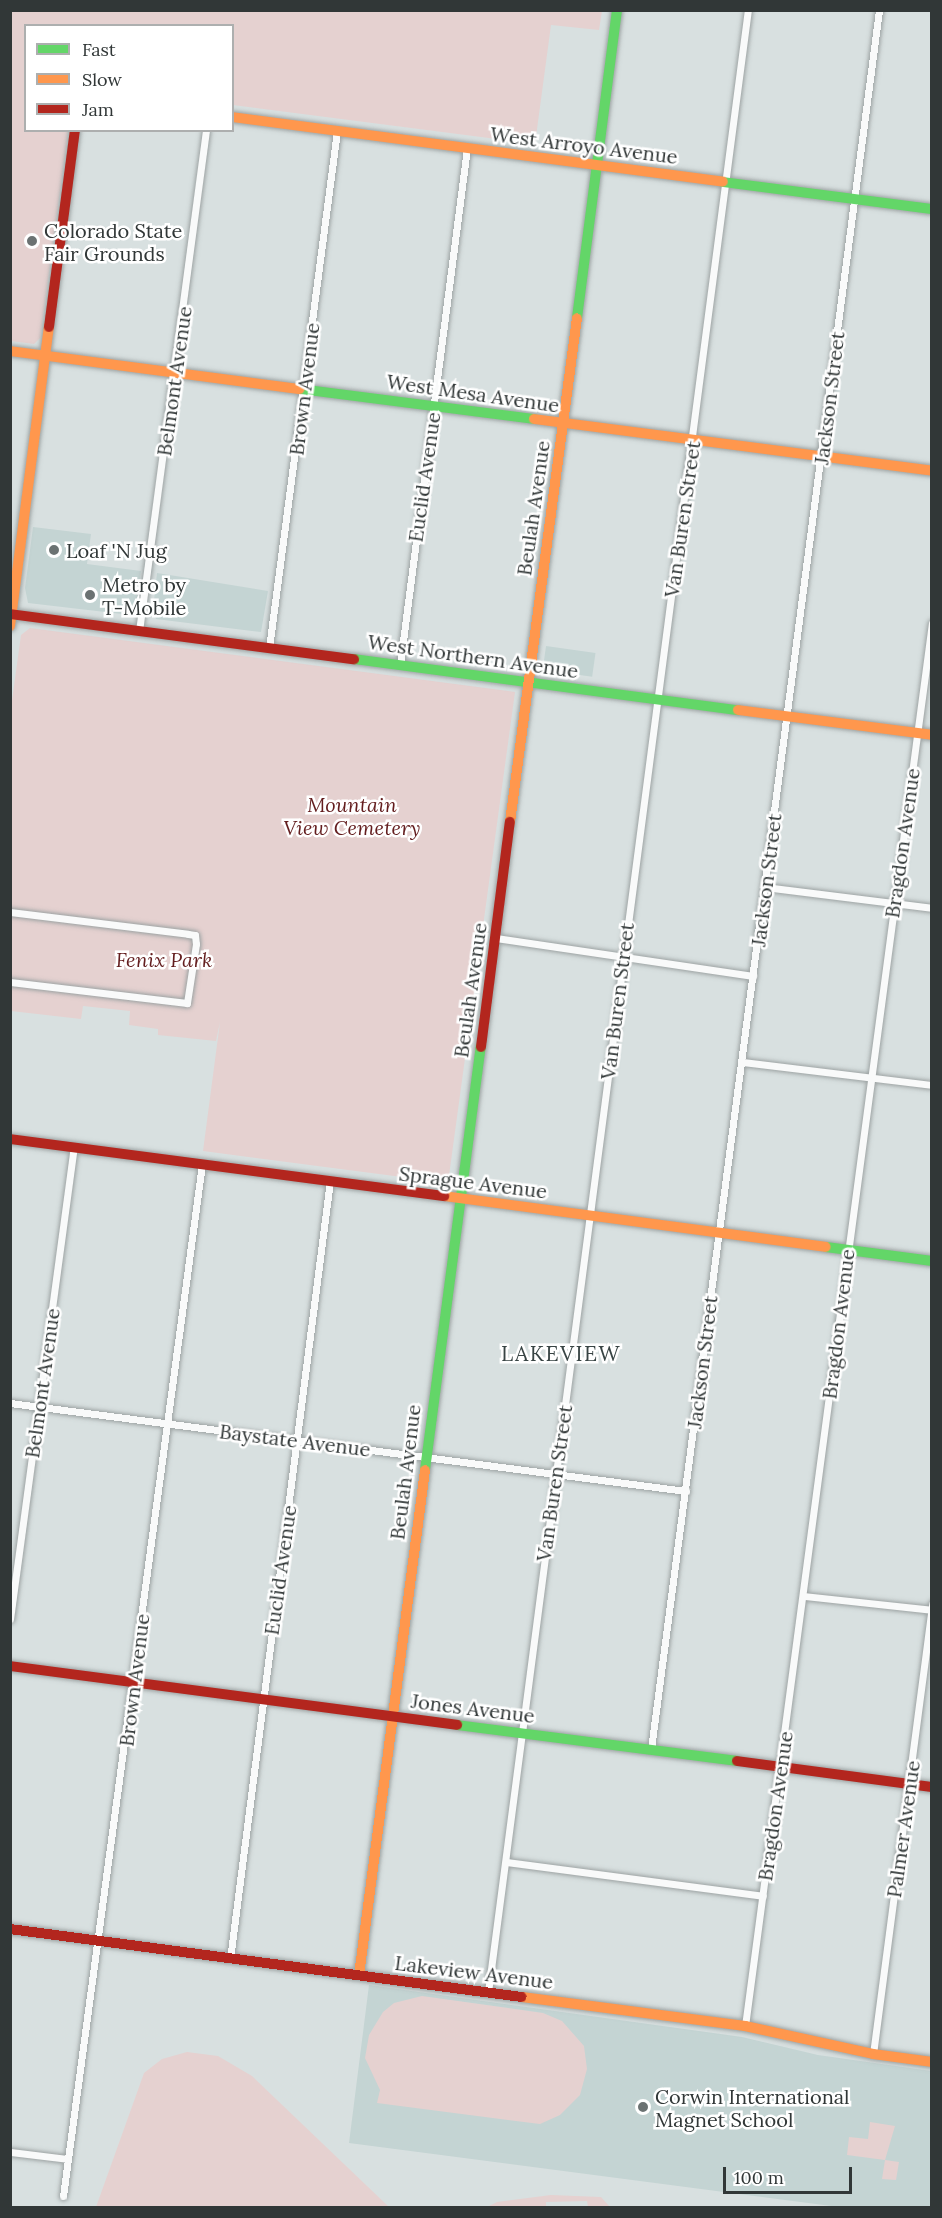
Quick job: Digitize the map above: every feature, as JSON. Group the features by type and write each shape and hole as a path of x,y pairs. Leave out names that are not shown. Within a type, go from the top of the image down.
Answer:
{"street":[{"name":"Beulah Avenue","path":"359,1975 458,1198 496,938 527,681 617,10"},
{"name":"Van Buren Street","path":"488,1992 622,956 748,10"},
{"name":"Jackson Street","path":"651,1749 879,10"},
{"name":"West Arroyo Avenue","path":"234,117 932,208"},
{"name":"Brown Avenue","path":"269,648 337,131"},
{"path":"11,618 75,132"},
{"name":"Belmont Avenue","path":"139,631 176,372 206,132"},
{"name":"Euclid Avenue","path":"400,664 467,148"},
{"name":"West Mesa Avenue","path":"10,351 932,471"},
{"name":"West Northern Avenue","path":"11,618 139,631 400,664 932,735"},
{"name":"Bragdon Avenue","path":"745,2026 932,623"},
{"path":"764,887 932,908"},
{"path":"10,912 195,935 186,1003 10,982"},
{"path":"496,938 753,976"},
{"path":"742,1062 932,1086"},
{"name":"Sprague Avenue","path":"10,1139 932,1261"},
{"name":"Belmont Avenue","path":"10,1619 74,1148"},
{"name":"Brown Avenue","path":"63,2196 202,1164"},
{"name":"Euclid Avenue","path":"230,1959 330,1180"},
{"name":"Baystate Avenue","path":"10,1403 686,1491"},
{"path":"804,1596 931,1608"},
{"name":"Palmer Avenue","path":"873,2054 931,1608"},
{"name":"Jones Avenue","path":"10,1666 932,1787"},
{"path":"506,1862 763,1896"},
{"name":"Lakeview Avenue","path":"10,1929 745,2026 873,2054 932,2062"},
{"path":"10,2152 69,2159"}],"shaded area":[{"path":"33,527 91,534 87,564 141,571 136,606 131,615 28,603 25,588"},
{"path":"157,573 268,591 261,632 156,619 153,610"},
{"path":"546,646 596,653 592,677 543,670"},
{"name":"Corwin International Magnet School","path":"369,1985 742,2037 818,2055 931,2071 931,2207 839,2207 349,2143"}],"green space":[{"name":"Colorado State Fair Grounds","path":"11,10 602,10 599,30 551,25 535,144 234,105 234,24 24,24 24,132 68,132 40,338 34,344 11,341"},
{"name":"Mountain View Cemetery","path":"30,628 515,692 448,1183 203,1151 220,1022 216,1041 158,1035 158,1029 129,1025 130,1011 83,1006 81,1019 11,1011 10,715 21,635"},
{"path":"422,1996 543,2013 562,2021 584,2046 587,2069 580,2095 560,2115 540,2124 377,2103 380,2090 365,2058 369,2035 383,2012 394,2003"},
{"path":"187,2052 218,2056 252,2076 389,2207 96,2207 144,2073 162,2059"},
{"path":"870,2122 895,2126 885,2160 847,2155 849,2137 868,2139"},
{"path":"885,2160 899,2162 896,2180 882,2179"},
{"path":"551,2195 601,2197 610,2207 588,2207 587,2201 546,2202 546,2207 487,2207 497,2202"}],"traffic: fast":[{"path":"577,318 617,10"},
{"path":"723,182 932,209"},
{"path":"300,389 534,419"},
{"path":"354,659 738,710"},
{"path":"425,1470 481,1047"},
{"path":"826,1247 932,1261"},
{"path":"457,1725 737,1761"}],"traffic: slow":[{"path":"234,117 723,182"},
{"path":"510,822 577,318"},
{"path":"10,626 49,327"},
{"path":"10,351 300,389"},
{"path":"534,419 932,471"},
{"path":"738,710 932,735"},
{"path":"444,1196 826,1247"},
{"path":"359,1975 425,1470"},
{"path":"522,1997 745,2026 873,2054 932,2062"}],"traffic: jam":[{"path":"49,327 75,132"},
{"path":"10,614 354,659"},
{"path":"481,1047 510,822"},
{"path":"10,1139 444,1196"},
{"path":"10,1666 457,1725"},
{"path":"737,1761 932,1787"},
{"path":"10,1929 522,1997"}],"place":[{"name":"Colorado State Fair Grounds","path":"32,241"},
{"name":"Loaf 'N Jug","path":"54,550"},
{"name":"Metro by T-Mobile","path":"90,595"},
{"name":"Corwin International Magnet School","path":"643,2107"}],"district":[{"name":"LAKEVIEW","path":"561,1354"}],"park label":[{"name":"Fenix Park","path":"164,959"}]}
